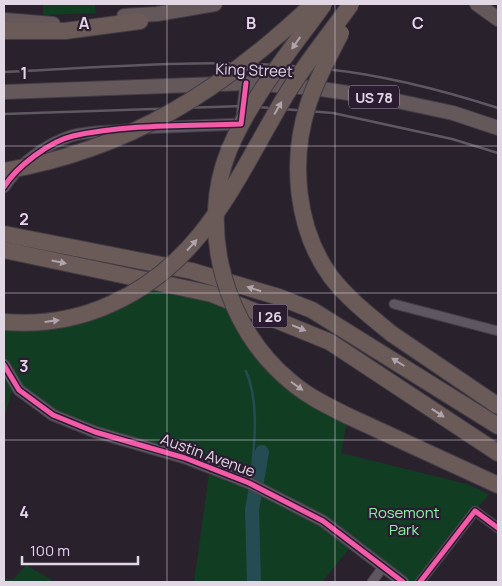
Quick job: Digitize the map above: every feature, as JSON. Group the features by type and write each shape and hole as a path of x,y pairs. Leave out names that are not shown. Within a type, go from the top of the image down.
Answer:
{"highway":[{"path":"4,171 75,154 164,118 235,70 313,4"},
{"path":"324,4 253,104 237,132 222,174 214,215 215,233 224,272 238,314 260,350 290,381 317,401 498,484"},
{"path":"4,322 42,323 78,317 120,300 162,274 198,238 230,192 284,98 351,4"},
{"path":"355,4 308,104 299,143 299,182 305,219 320,260 344,293 392,334 498,406"},
{"path":"4,25 50,26 96,21"},
{"path":"4,31 66,31 140,21"},
{"name":"I 26","path":"9,243 192,271 278,297 312,310 498,426"},
{"name":"I 26","path":"9,243 212,294 307,331 330,342 498,453"}],"main road":[{"path":"4,20 48,24 96,21 160,9 215,4"},
{"path":"476,4 498,19"},
{"path":"4,38 84,32 140,21 160,9"},
{"name":"King Street","path":"4,92 246,83 314,88 383,98 454,113 498,128"}],"street":[{"path":"4,187 35,155 72,136 134,129 241,124 246,83"},
{"path":"394,304 498,330"},
{"name":"Austin Avenue","path":"4,365 19,390 53,415 94,432 169,452 254,485 323,521 403,582"},
{"path":"420,582 475,511 498,528"},
{"path":"372,582 383,567"}],"green space":[{"path":"43,4 95,4 96,13 43,15"},
{"name":"Rosemont Park","path":"153,282 233,302 260,350 348,416 341,453 467,484 489,494 420,582 403,582 353,544 322,582 194,582 210,467 53,415 14,383 4,419 4,324 42,323"},
{"path":"26,565 55,582 4,582 4,579 14,579"}],"waterway":[{"path":"246,371 255,411 251,481"},
{"path":"254,582 252,510 262,452"},
{"path":"250,486 250,582"}],"railway":[{"path":"4,72 164,64 285,65 391,79 434,89 498,108"},
{"path":"4,114 243,106 333,113 452,139 498,153"}],"cycle path":[{"path":"4,187 9,179 34,156 54,143 73,136 135,127 241,124 246,83"},
{"path":"4,365 19,390 53,415 95,432 185,458 249,483 323,521 403,582"},
{"path":"420,582 475,511 498,528"}]}
